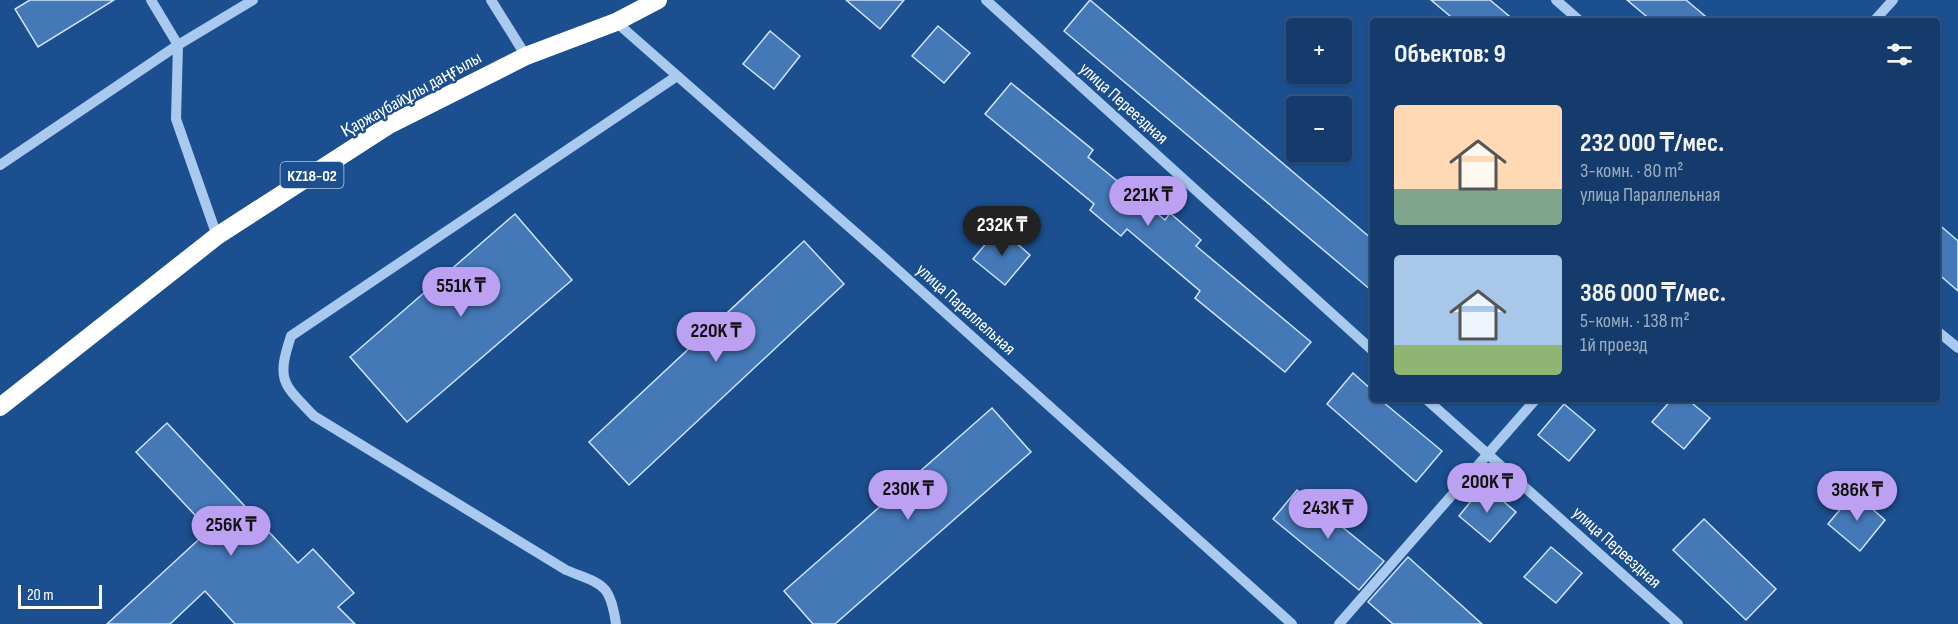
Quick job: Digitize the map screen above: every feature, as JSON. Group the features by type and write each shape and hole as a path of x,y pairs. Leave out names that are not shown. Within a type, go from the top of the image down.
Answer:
{"highway":[{"name":"Қаржаубайұлы даңғылы","path":"0,408 217,236 389,125 526,56 616,22 658,0"}],"street":[{"path":"151,0 178,45 176,119 217,236"},
{"path":"0,165 178,45 253,0"},
{"path":"491,0 526,56"},
{"name":"улица Переездная","path":"986,0 1370,348"},
{"path":"1556,0 1577,18"},
{"path":"1877,18 1893,0"},
{"name":"улица Параллельная","path":"616,22 880,254 1292,624"},
{"path":"616,624 613,603 604,586 566,570 314,416 285,386 283,360 291,336 677,76"},
{"path":"1940,333 1958,348"},
{"name":"улица Переездная","path":"1429,402 1678,624"},
{"path":"1340,624 1533,402"}],"building":[{"path":"30,0 114,0 38,47 15,9"},
{"path":"846,0 904,0 880,29"},
{"path":"1090,0 1370,237 1370,289 1064,31"},
{"path":"1431,0 1490,0 1511,18 1452,18"},
{"path":"1627,0 1686,0 1707,18 1648,18"},
{"path":"938,26 970,53 944,83 912,56"},
{"path":"770,31 800,56 774,89 743,64"},
{"path":"1011,83 1093,150 1088,157 1165,220 1170,213 1201,240 1196,246 1311,342 1285,372 1195,298 1200,291 1127,229 1121,236 1090,210 1094,204 985,114"},
{"path":"515,214 572,280 407,422 350,357"},
{"path":"1940,225 1958,241 1958,291 1940,275"},
{"path":"999,228 1030,255 1005,285 973,259"},
{"path":"804,241 844,284 629,485 589,442"},
{"path":"1353,373 1370,388 1370,402 1383,402 1442,451 1416,482 1327,404"},
{"path":"1669,402 1691,402 1710,418 1684,449 1652,422"},
{"path":"1564,404 1595,430 1569,461 1538,435"},
{"path":"992,408 1031,452 835,624 813,624 784,591"},
{"path":"167,423 298,563 313,549 354,593 338,607 355,624 235,624 205,591 170,624 107,624 209,530 136,452"},
{"path":"1484,485 1516,512 1490,542 1459,516"},
{"path":"1297,490 1384,561 1359,590 1273,519"},
{"path":"1854,493 1885,520 1860,551 1828,524"},
{"path":"1704,519 1776,589 1746,620 1673,550"},
{"path":"1551,547 1582,573 1556,603 1524,577"},
{"path":"1408,557 1482,624 1393,624 1368,602"}]}
